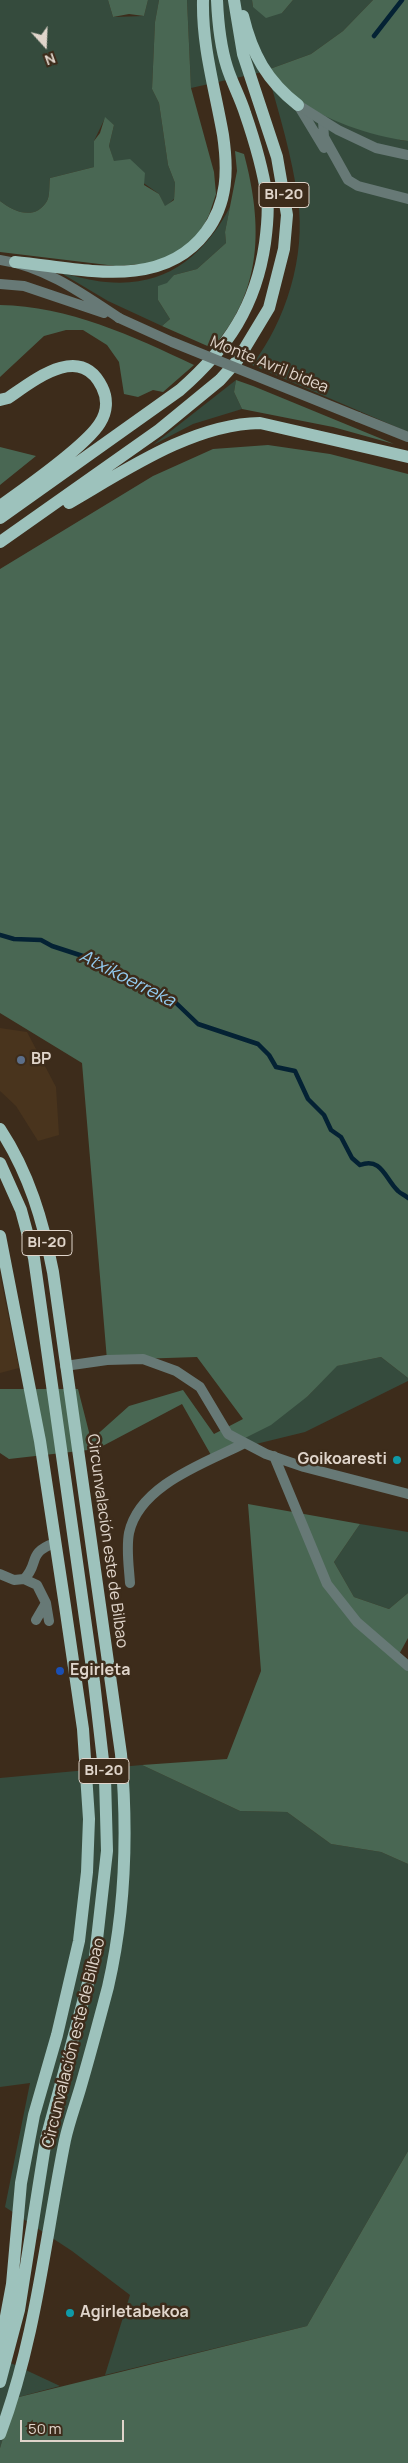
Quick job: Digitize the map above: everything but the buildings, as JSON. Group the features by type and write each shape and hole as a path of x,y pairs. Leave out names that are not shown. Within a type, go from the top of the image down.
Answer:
{"main road":[{"path":"15,262 122,272 146,270 165,265 181,257 197,244 210,228 220,210 225,190 226,167 223,135 204,45 202,0"},
{"name":"BI-20","path":"0,518 180,390 201,372 229,339 242,318 254,289 262,258 267,229 267,198 245,112 227,67 219,36 217,0"},
{"name":"BI-20","path":"0,542 159,430 220,380 237,361 269,308 284,249 286,215 277,157 243,54 234,0"},
{"path":"240,0 246,25 266,75 280,92 298,106"},
{"path":"0,400 8,398 49,371 72,366 80,367 95,378 102,387 106,400 105,411 93,433 1,506"},
{"path":"0,542 179,443 209,430 237,423 260,423 408,457"},
{"name":"Circunvalación este de Bilbao","path":"0,1129 27,1178 45,1231 53,1272 121,1754 126,1830 122,1910 108,1984 67,2132 50,2217 30,2337 13,2400 0,2434"},
{"name":"Circunvalación este de Bilbao","path":"0,1163 21,1210 34,1258 94,1682 108,1822 104,1887 95,1957 46,2139 18,2310 1,2380"},
{"path":"0,1236 40,1440 82,1728 89,1819 87,1872 79,1941 57,2035 34,2115 21,2183 12,2284 2,2338 1,2380"}],"street":[{"path":"298,106 376,148 408,155"},
{"path":"298,106 317,139 338,164"},
{"path":"323,121 324,137 348,180 358,186 408,199"},
{"name":"Monte Avril bidea","path":"0,260 15,262 67,285 119,318"},
{"name":"Monte Avril bidea","path":"0,284 24,286 119,318 172,342 408,437"},
{"path":"66,1366 107,1360 143,1359 176,1371 200,1387 228,1434 274,1456 408,1494"},
{"path":"130,1583 128,1535 133,1518 140,1506 148,1497 167,1484 245,1443"},
{"path":"274,1456 327,1584 357,1622 408,1666"},
{"path":"24,1579 30,1573 39,1550 55,1543"},
{"path":"0,1574 14,1580 24,1579 37,1585 46,1603 49,1620"},
{"path":"36,1620 46,1603"}],"shaded area":[{"name":"BP","path":"0,1028 27,1032 56,1087 59,1135 38,1141 16,1106 0,1091"},
{"path":"0,1275 19,1368 0,1373"}],"green space":[{"path":"0,0 108,0 113,17 144,16 148,0 159,0 155,22 152,89 159,103 168,165 175,183 174,199 165,207 159,194 114,162 109,146 114,125 105,118 94,141 94,167 50,178 48,199 37,211 24,213 0,201"},
{"path":"108,0 148,0 144,16 129,14 113,17"},
{"path":"159,0 187,0 191,88 214,172 216,194 209,215 199,234 187,247 156,263 116,266 0,252 0,201 24,213 37,211 48,199 50,178 94,167 94,141 100,133 105,117 114,125 109,146 114,161 130,159 145,173 144,185 159,194 165,206 174,200 175,183 168,165 159,103 152,89 155,22"},
{"path":"187,0 252,0 253,7 282,13 293,0 373,0 343,31 311,54 267,70 400,140 408,141 408,432 252,365 275,329 291,287 299,243 300,221 298,200 285,135 267,71 191,88"},
{"path":"252,0 293,0 282,13 266,18 253,7"},
{"path":"373,0 408,0 408,141 393,139 348,126 306,106 290,95 267,70 311,54 343,31"},
{"path":"235,151 244,154 250,180 256,232 254,256 250,280 241,304 229,326 212,348 162,326 170,319 158,300 158,286 167,283 174,275 197,269 226,243 225,232 237,171"},
{"path":"230,207 225,232 226,243 197,269 174,275 158,300 170,319 162,326 108,301 61,273 89,280 127,283 147,280 164,274 195,254 220,225"},
{"path":"0,305 50,311 100,324 194,365 163,392 153,390 138,397 124,394 119,362 107,345 83,330 66,330 44,336 0,377"},
{"path":"236,380 234,392 242,409 193,424 153,445"},
{"path":"236,380 394,444 333,427 242,409 234,392"},
{"path":"268,445 330,454 408,474 408,1378 381,1357 337,1366 308,1396 271,1425 211,1455 182,1404 97,1449 9,1459 0,1453 0,1389 78,1389 91,1440 129,1406 183,1390 214,1434 243,1419 197,1357 107,1360 82,1063 0,1013 0,569 153,476 213,449"},
{"path":"0,447 36,456 0,485"},
{"path":"381,1357 408,1378 408,1381 305,1432 211,1455 308,1396 336,1366"},
{"path":"248,1504 360,1524 334,1562 354,1597 389,1609 408,1593 408,1638 397,1658 408,1667 408,1864 381,1852 331,1844 287,1812 240,1811 142,1765 227,1759 261,1671"},
{"path":"360,1524 408,1532 408,1593 389,1609 354,1597 334,1562"},
{"path":"142,1765 240,1811 287,1812 331,1844 381,1852 408,1864 408,2151 307,2326 105,2375 130,2295 72,2251 5,2207 30,2083 0,2087 0,1778"},
{"path":"408,2151 408,2463 0,2463 0,2448 15,2398 307,2326"},
{"path":"0,2358 60,2386 15,2398 0,2448"}],"waterway":[{"path":"374,36 402,0"},
{"name":"Atxikoerreka","path":"0,935 14,939 41,940 52,946 92,959 174,1001 198,1024 258,1044 269,1055 276,1067 295,1071 308,1099 324,1115 331,1130 341,1137 352,1158 360,1165 367,1163 378,1167 398,1191 408,1198"}],"place":[{"name":"BP","path":"21,1060"},
{"name":"Goikoaresti","path":"397,1460"},
{"name":"Egirleta","path":"60,1671"},
{"name":"Agirletabekoa","path":"70,2313"}]}
